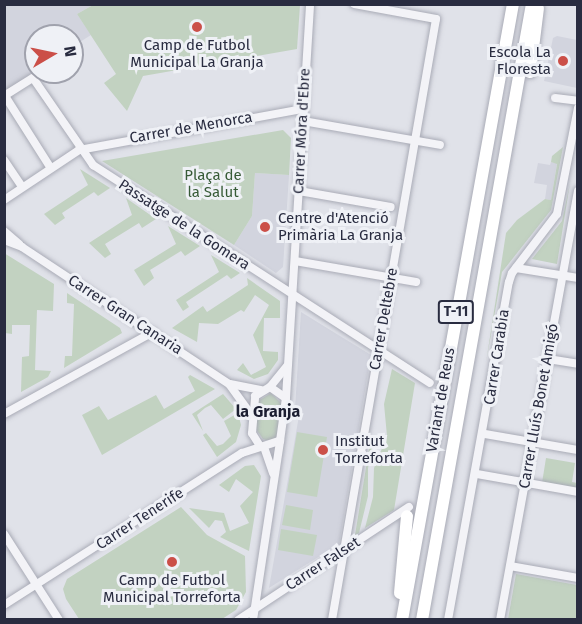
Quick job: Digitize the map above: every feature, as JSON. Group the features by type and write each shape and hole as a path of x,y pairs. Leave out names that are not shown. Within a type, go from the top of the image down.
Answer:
{"highway":[{"name":"Variant de Reus","path":"402,620 513,4"},
{"name":"Variant de Reus","path":"422,620 532,4"},
{"path":"530,72 539,4"},
{"path":"396,620 408,512"}],"street":[{"name":"Carrer Móra d'Ebre","path":"280,441 286,398 293,297 310,4"},
{"name":"Carrer Deltebre","path":"332,620 436,19 354,4"},
{"path":"50,167 5,96 33,78 79,150"},
{"path":"555,98 578,101"},
{"name":"Carrer Carabia","path":"448,620 469,498 477,474 509,282 516,267 557,214 578,108"},
{"name":"Carrer de Menorca","path":"4,200 50,167 79,150 303,109"},
{"path":"303,121 440,145"},
{"name":"Passatge de la Gomera","path":"79,150 93,165 293,297 430,383"},
{"path":"4,160 19,189"},
{"name":"Carrer de Menorca","path":"4,195 19,189"},
{"path":"299,191 391,207"},
{"name":"Carrer Lluís Bonet Amigó","path":"500,620 577,192"},
{"name":"Carrer Gran Canaria","path":"4,231 22,248"},
{"name":"Carrer Gran Canaria","path":"4,240 22,248 229,384 252,416"},
{"path":"295,261 416,282"},
{"path":"516,267 578,278"},
{"path":"4,414 153,332"},
{"path":"548,359 578,364"},
{"path":"242,453 252,433 255,396 260,390 270,387 288,365"},
{"name":"Carrer Gran Canaria","path":"229,384 260,390"},
{"path":"270,387 286,398"},
{"path":"252,433 262,447 275,480"},
{"path":"484,434 578,450"},
{"path":"253,620 280,441"},
{"name":"Carrer Tenerife","path":"4,605 242,453 280,441"},
{"path":"477,474 578,492"},
{"name":"Carrer Falset","path":"238,620 344,550 408,512"},
{"path":"4,534 59,620"},
{"path":"510,566 578,578"}],"shaded area":[{"path":"5,5 93,5 77,14 84,24 24,24 24,79 5,91"},
{"path":"84,24 91,35 84,39"},
{"name":"Escola La Floresta","path":"557,36 577,40 577,88 544,81 553,38"},
{"path":"551,162 557,163 551,200 545,199 547,185 534,183 538,163 550,165"},
{"name":"Centre d'Atenció Primària La Granja","path":"255,173 289,175 283,267 276,273 234,245 252,216"},
{"name":"Institut Torreforta","path":"301,312 371,355 339,544 269,588 300,410 295,409"}],"green space":[{"name":"Camp de Futbol Municipal La Granja","path":"93,5 300,5 297,49 143,76 127,111 104,83 116,74 77,14"},
{"name":"Plaça de la Salut","path":"283,130 291,138 289,175 255,173 252,216 234,245 102,161"},
{"path":"563,147 551,210 502,272 486,363 506,233 517,220 545,199 551,200 557,164 551,162 552,156"},
{"path":"80,169 110,188 98,196 94,192 62,213 65,218 55,225 44,214 88,185"},
{"path":"570,183 557,264 532,259 562,221"},
{"path":"126,198 156,219 142,228 139,223 105,244 111,254 105,258 89,243 132,215"},
{"path":"168,226 200,246 185,256 181,251 150,270 154,278 144,286 134,270 176,244"},
{"path":"4,253 54,284 53,311 37,310 35,370 51,371 48,377 21,392 22,357 29,356 30,325 12,325 12,334 5,333"},
{"path":"211,255 240,273 231,279 227,275 186,302 189,307 183,311 176,300 219,272"},
{"path":"247,278 280,301 280,318 264,318 263,351 278,352 278,360 268,374 254,379 237,370 243,363 251,375 266,367 253,335 269,305 255,295 244,312 241,310 218,324 199,323 197,342 172,328 203,306 207,312 248,285"},
{"path":"67,293 120,328 122,333 64,368 65,356 72,356 74,304 67,303"},
{"path":"392,369 415,383 394,510 365,528 373,497 374,468 387,436 384,404"},
{"path":"190,375 215,389 102,455 82,415 99,406 108,420 156,395 164,409 195,391 188,377"},
{"path":"271,393 282,404 279,436 269,441 263,439 255,428 258,401"},
{"path":"223,394 236,409 223,419 211,405 205,408 197,415 203,431 192,414"},
{"path":"238,413 241,425 236,442 217,457 203,435 206,433 217,446 223,444 231,436 224,421"},
{"path":"297,432 327,437 317,497 287,492"},
{"path":"371,437 375,438 368,468 368,496 359,533 355,535"},
{"path":"546,458 575,463 572,482 577,483 577,489 542,483"},
{"path":"254,465 261,476 249,551 220,537 226,532 222,521 215,520 209,528 189,508 224,513 230,531 249,523 240,506 253,492 236,479 229,492 219,485 245,466"},
{"path":"286,505 313,510 310,530 282,525"},
{"name":"Camp de Futbol Municipal Torreforta","path":"181,507 207,535 245,556 246,592 236,610 222,619 79,619 66,599 63,589 67,579"},
{"path":"281,529 317,535 313,556 278,550"},
{"path":"516,574 577,585 577,619 508,619"}],"place":[{"name":"Camp de Futbol Municipal La Granja","path":"197,27"},
{"name":"Escola La Floresta","path":"563,61"},
{"name":"Centre d'Atenció Primària La Granja","path":"265,227"},
{"name":"Institut Torreforta","path":"323,450"},
{"name":"Camp de Futbol Municipal Torreforta","path":"172,562"}],"district":[{"name":"la Granja","path":"268,412"}]}
